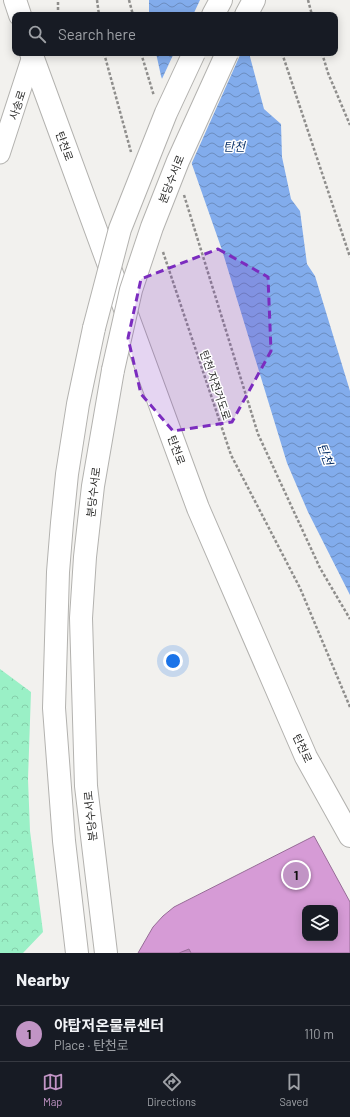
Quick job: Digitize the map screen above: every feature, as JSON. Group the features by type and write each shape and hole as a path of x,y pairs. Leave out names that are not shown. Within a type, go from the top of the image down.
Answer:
{"main road":[{"path":"15,0 19,12"},
{"path":"215,12 221,0"},
{"path":"248,12 254,0"},
{"name":"탄천로","path":"33,56 198,508 306,757 350,836"},
{"path":"78,953 64,841 54,708 58,572 62,523 77,412 94,328 120,229 166,113 193,56"},
{"name":"분당수서로","path":"106,953 86,786 81,618 85,557 93,486 113,370 131,290 152,226 178,161 226,56"}],"street":[{"name":"사송로","path":"0,154 31,56"}],"path":[{"path":"58,0 58,12"},
{"path":"98,0 99,12"},
{"path":"129,0 132,12"},
{"path":"308,0 311,12"},
{"path":"105,56 132,155"},
{"path":"142,56 156,102"},
{"path":"283,56 350,257"},
{"path":"323,56 328,73 350,125"},
{"path":"184,193 258,434 320,568 350,619"},
{"name":"탄천 자전거도로","path":"160,244 231,455 300,588 350,707"}],"highlighted area":[{"path":"218,249 268,277 271,351 232,422 173,431 141,394 128,338 141,279"}],"green space":[{"path":"0,669 31,692 28,779 30,831 43,932 23,953 0,953"}],"water":[{"path":"149,0 236,0 239,12 149,12"},
{"name":"탄천","path":"157,56 250,56 264,109 281,124 282,157 291,199 300,211 307,264 315,276 350,391 350,595 308,512 287,463 222,250 161,76"}],"pier":[{"path":"200,0 238,0 241,12 194,12"},
{"path":"173,56 240,56 190,167 161,81"}],"building":[{"path":"314,836 350,902 350,953 191,953 189,949 179,953 138,953 153,927 174,907"}],"place":[{"name":"야탑저온물류센터","path":"296,875"}]}
